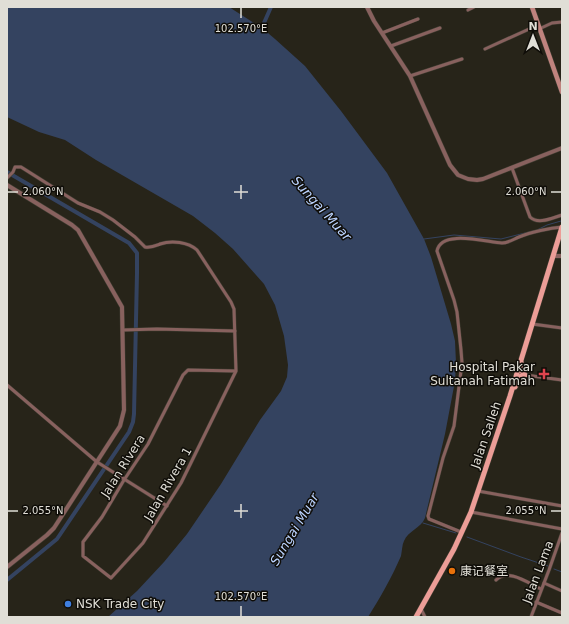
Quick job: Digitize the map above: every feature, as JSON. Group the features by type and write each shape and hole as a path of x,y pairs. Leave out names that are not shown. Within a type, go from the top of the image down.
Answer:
{"main road":[{"path":"532,7 562,92"},
{"name":"Jalan Salleh","path":"416,617 454,549 471,512 511,392 562,227"},
{"path":"511,392 521,376 524,375 521,359"}],"street":[{"path":"367,7 410,76 450,164 458,175 468,179 477,180 562,148"},
{"path":"468,10 474,7"},
{"path":"382,33 418,19"},
{"path":"485,49 539,27 562,22"},
{"path":"391,46 440,28"},
{"path":"410,76 462,59"},
{"path":"8,177 13,172 15,167 21,167 78,203 100,212 133,235 145,247 152,247 162,243 183,243 192,246 197,250 231,302 234,313 236,370"},
{"path":"512,168 532,219 540,221 562,215"},
{"path":"7,184 78,230 122,307 124,410 120,426 54,528 7,567"},
{"path":"461,532 429,519 428,516 443,458 454,426 462,363 462,350 457,312 437,252 438,247 449,239 463,238 506,243 526,235 562,227"},
{"path":"553,256 562,256"},
{"path":"532,324 562,328"},
{"path":"123,330 235,331"},
{"name":"Jalan Rivera","path":"94,565 83,556 83,542 102,517 148,444 183,375 187,371 236,370"},
{"name":"Jalan Rivera 1","path":"94,565 111,578 143,543 181,483 236,370"},
{"path":"524,375 562,380"},
{"path":"7,385 97,462 167,506"},
{"path":"478,491 562,506"},
{"path":"471,512 562,529"},
{"name":"Jalan Lama","path":"530,617 562,533"},
{"path":"496,580 499,576 510,575 541,589"},
{"path":"544,583 562,591"},
{"path":"536,602 562,613"},
{"path":"421,609 424,617"}],"water":[{"name":"Sungai Muar","path":"7,7 229,7 262,28 305,66 341,111 387,173 424,239 431,257 451,324 455,341 456,363 455,381 445,434 425,518 404,541 401,556 386,587 368,617 108,617 137,591 187,534 221,484 260,420 281,391 287,377 288,365 284,336 275,305 264,284 233,249 215,233 193,216 96,160 65,140 39,132 7,117"}],"waterway":[{"path":"260,32 271,7"},
{"path":"7,172 129,243 137,253 133,422 129,432 57,539 7,580"},
{"path":"424,239 454,235 501,239 537,230 561,221"},
{"path":"423,523 456,533"},
{"path":"467,537 548,566"},
{"path":"554,569 562,572"}],"place":[{"name":"Hospital Pakar Sultanah Fatimah","path":"544,374"},
{"name":"康记餐室","path":"452,571"},
{"name":"NSK Trade City","path":"68,604"}]}
